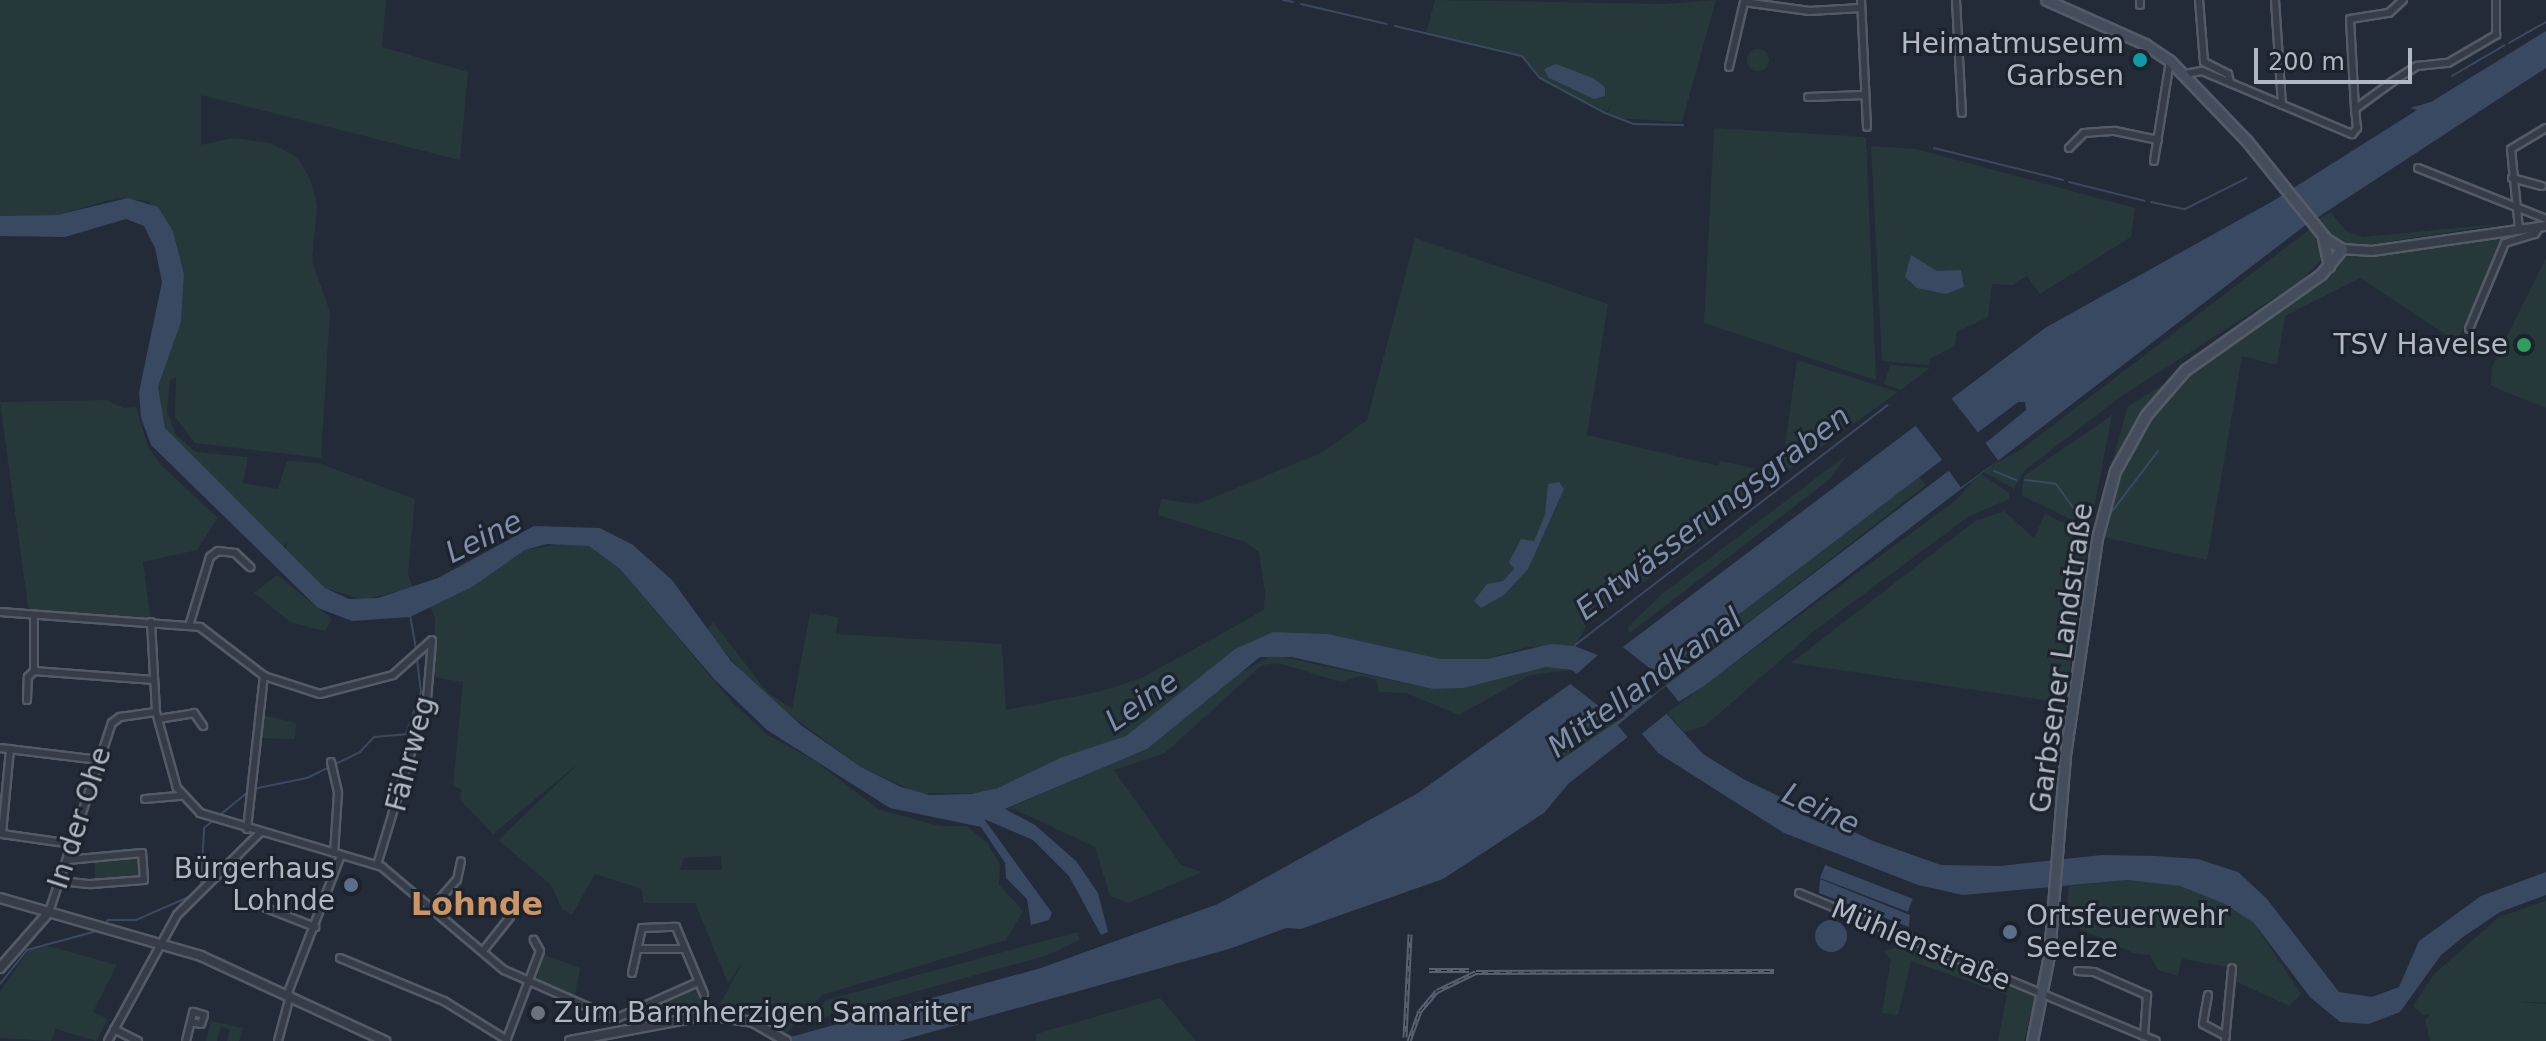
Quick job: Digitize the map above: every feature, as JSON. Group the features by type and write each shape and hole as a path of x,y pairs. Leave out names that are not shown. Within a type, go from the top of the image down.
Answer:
{"main road":[{"path":"2046,0 2145,44 2185,74 2285,187 2322,235 2340,248 2329,266"},
{"path":"2322,235 2329,266"},
{"name":"Garbsener Landstraße","path":"2032,1041 2044,996 2065,755 2097,538 2115,471 2159,397 2185,370 2329,266"}],"street":[{"path":"1956,0 1962,113"},
{"path":"2199,0 2204,62 2228,74 2230,83"},
{"path":"2275,0 2282,105"},
{"path":"2185,74 2202,71 2349,134 2357,128 2350,19 2389,13 2403,0"},
{"path":"2355,109 2417,66 2448,63 2499,30 2496,0"},
{"path":"1729,67 1744,2 1809,11 1861,4 1867,127"},
{"path":"2154,161 2170,61"},
{"path":"1808,97 1865,95"},
{"path":"2519,229 2512,178 2513,146 2546,128"},
{"path":"2069,148 2084,133 2115,131 2158,140"},
{"path":"2418,168 2544,224"},
{"path":"2512,178 2542,186"},
{"path":"2340,248 2372,251 2544,224"},
{"path":"2469,329 2505,243 2535,234 2544,224"},
{"path":"189,626 210,557 218,551 235,553 250,567"},
{"path":"0,612 200,627 264,676 247,829"},
{"path":"27,700 28,677 34,671 34,615"},
{"path":"151,622 157,716 181,796 213,818 377,865 434,906 504,970 620,1019 698,982"},
{"name":"Fährweg","path":"264,676 325,694 393,675 432,640 427,699 377,865"},
{"path":"34,671 154,680"},
{"path":"157,716 194,713 203,726"},
{"name":"In der Ohe","path":"49,912 115,719 157,716"},
{"path":"0,748 99,760"},
{"path":"10,749 2,834 72,844"},
{"path":"278,1041 288,995 315,927 338,854 338,793 332,764"},
{"path":"145,799 181,796"},
{"path":"108,1041 162,938 260,833"},
{"path":"60,881 144,880 142,853 67,860"},
{"path":"434,906 457,880 461,861"},
{"name":"Mühlenstraße","path":"1799,893 2156,1041"},
{"path":"0,898 102,927 162,938 385,1041"},
{"path":"266,908 315,927"},
{"path":"0,968 49,912"},
{"path":"483,951 510,917"},
{"path":"632,973 641,949 642,928 676,927 704,994"},
{"path":"340,958 444,1001 506,1040 540,951 534,940"},
{"path":"641,949 684,949"},
{"path":"2208,995 2203,1024 2225,1038 2232,968"},
{"path":"2078,971 2094,972 2147,995 2144,1036"},
{"path":"570,1041 708,1015 753,1022 783,1038"},
{"path":"186,1041 191,1022"},
{"path":"114,1029 138,1041"}],"shaded area":[{"path":"0,0 386,0 382,47 468,72 460,160 201,95 201,145 232,138 271,143 298,158 311,181 317,205 312,261 330,312 321,458 195,443 175,417 176,377 170,380 167,411 176,435 196,452 248,457 243,483 278,489 287,461 318,463 415,499 408,575 413,587 364,600 325,588 286,548 287,541 284,546 169,435 159,413 158,387 181,322 184,274 173,231 148,201 117,198 57,215 0,216"},
{"path":"1435,0 1664,4 1716,0 1682,122 1614,118 1607,114 1613,102 1606,113 1540,78 1522,56 1426,33"},
{"path":"1758,49 1766,52 1769,60 1766,68 1758,71 1750,68 1747,60 1750,52"},
{"path":"1714,128 1866,137 1876,380 1704,323"},
{"path":"1871,146 1916,149 2135,208 2131,237 2040,294 2027,276 2013,285 1992,284 1988,317 1957,332 1955,346 1930,359 1929,365 1882,361"},
{"path":"2331,212 2346,231 2363,237 2510,223 2360,246 2341,242 2325,229 2318,219"},
{"path":"2310,229 2320,241 2323,258 2302,280 2119,398 2024,471 2014,489 1982,471 2023,448"},
{"path":"2507,233 2457,342 2360,278 2285,316 2277,365 2242,356 2207,560 2103,537 2117,474 2139,430 2188,371 2347,256"},
{"path":"1415,238 1608,304 1587,435 1718,466 1720,461 1781,474 1797,360 1898,392 1704,531 1701,540 1588,623 1575,646 1528,647 1486,659 1441,659 1327,634 1273,632 1235,649 1126,736 985,793 918,793 861,767 759,692 707,630 713,622 767,692 792,709 810,613 838,617 836,634 1002,644 1006,710 1098,692 1139,679 1178,658 1264,610 1265,593 1259,552 1245,542 1158,515 1161,499 1198,504 1323,452 1367,420"},
{"name":"TSV Havelse","path":"2546,258 2546,408 2491,386 2492,367"},
{"path":"1890,365 1930,368 1901,390 1884,384"},
{"path":"2164,384 2115,461 2112,462 2128,406"},
{"path":"107,400 123,408 136,407 148,447 160,464 218,518 197,550 143,562 151,622 29,614 0,402"},
{"path":"2112,415 2090,529 2021,495 2024,476"},
{"path":"1848,454 1830,479 1630,633 1627,628 1662,594"},
{"path":"1980,473 2009,493 2009,499 1968,517 1814,631 1705,726 1684,732 1667,713 1956,500"},
{"path":"1919,477 1926,485 1666,686 1659,675"},
{"path":"2004,511 2034,538 2045,514 2089,536 2065,703 1791,663 1975,521"},
{"path":"568,543 589,546 620,569 732,702 766,734 815,761 878,809 939,826 967,826 988,844 1000,864 999,885 1023,911 1006,940 822,995 787,1033 753,1014 720,1004 743,962 728,983 695,903 643,903 642,889 595,874 572,915 562,909 551,885 498,840 580,762 493,834 460,800 461,789 453,786 463,682 433,677 435,617 430,607 525,550","holes":["721,856 722,870 679,870 684,858"]},
{"path":"277,575 332,619 325,631 290,622 254,593"},
{"path":"1273,655 1433,689 1464,688 1546,667 1572,670 1530,675 1459,715 1406,693 1379,692 1376,680 1361,676 1341,682 1278,663 1262,665 1165,753 1114,770 1181,865 1202,872 1128,903 1110,896 1095,847 1014,809 1004,810 1147,749 1227,680"},
{"path":"1608,712 1616,723 1565,757 1558,755 1560,747"},
{"path":"259,714 296,723 295,739 258,738"},
{"path":"95,856 139,856 139,879 95,879"},
{"path":"2127,880 2180,886 2225,904 2254,923 2301,994 2289,1006 2235,981 2233,968 2182,959 2178,976 2158,970 2150,955 2133,953 2065,922 2069,886"},
{"path":"2546,901 2546,1002 2519,1002 2546,1004 2546,1041 2430,1041 2425,1020 2430,1014 2423,1015 2413,1006 2434,974 2499,917"},
{"path":"1077,932 1080,940 1048,955 807,1022 826,1000"},
{"path":"1906,943 2035,997 2024,1041 1998,1041 2007,995 1911,961 1898,1015 1882,1013 1891,960 1884,952"},
{"path":"48,946 117,965 93,1012 108,1019 96,1041 56,1029 51,1041 0,1038 0,992 28,951"},
{"path":"542,954 580,968 575,995 537,979"},
{"path":"697,986 706,1004 642,1014 648,1008"},
{"path":"1160,998 1196,1041 1036,1041 1036,1034"},
{"path":"211,1021 243,1028 239,1041 227,1041 230,1029 221,1027 217,1041 206,1041"}],"water":[{"name":"Mittellandkanal","path":"2546,31 2546,68 2303,227 1704,686 1664,711 1703,754 1745,780 1873,841 1941,865 2000,866 2102,855 2156,856 2198,859 2238,872 2267,899 2339,992 2372,997 2399,987 2419,941 2481,896 2546,872 2546,895 2500,912 2463,937 2441,955 2400,1012 2369,1024 2340,1022 2310,997 2254,923 2225,904 2180,886 2127,880 1963,895 1918,885 1784,833 1658,753 1638,729 1568,784 1544,813 1443,879 1301,929 1286,928 1229,949 899,1041 776,1041 1041,968 1218,904 1418,793 1580,677 1572,670 1546,667 1464,688 1433,689 1292,657 1260,657 1147,749 1005,809 1035,825 1076,861 1098,893 1108,932 1101,935 1069,876 1033,840 984,819 1052,913 1049,920 1031,925 1027,899 1006,878 1005,863 981,827 890,808 767,730 715,680 620,569 589,546 547,544 525,550 472,587 410,617 352,621 318,608 151,445 141,418 139,392 162,282 155,248 144,226 126,219 65,237 0,236 0,216 57,215 128,198 158,207 173,231 184,274 181,322 158,387 165,428 325,588 349,599 378,598 438,578 534,526 600,528 633,545 672,580 731,661 802,726 861,767 901,787 930,795 971,794 998,788 1060,758 1126,736 1235,649 1273,632 1328,634 1441,659 1487,659 1551,644 1575,646 1607,659 2045,328 2273,201 2417,110 2410,108 2431,102","holes":["2018,402 2025,402 2026,410 1988,441 1652,696 1642,688","1615,707 1625,716 1565,757 1558,755 1560,747"]},
{"path":"1556,64 1593,78 1605,87 1605,96 1594,99 1549,78 1544,69"},
{"path":"1911,255 1937,271 1961,270 1964,287 1946,294 1917,288 1905,277"},
{"path":"1559,482 1564,489 1528,569 1504,595 1481,608 1474,601 1487,584 1503,581 1514,569 1509,562 1521,539 1534,541 1545,515 1548,484"},
{"path":"1825,865 1913,899 1908,912 1820,878"},
{"path":"1820,879 1910,915 1909,927 1819,893"},
{"path":"1831,920 1843,924 1847,936 1843,948 1831,952 1819,948 1815,936 1819,924"}],"pier":[{"path":"1948,394 1980,435 1945,463 1913,422"},
{"path":"1984,441 1998,460 1961,487 1947,468"},
{"path":"1619,644 1662,678 1610,715 1568,682 1599,654"},
{"path":"1666,686 1680,703 1632,742 1618,725"}],"waterway":[{"path":"1283,0 1293,2"},
{"path":"1301,4 1387,24"},
{"path":"2509,43 2546,22"},
{"path":"1395,26 1522,56 1540,78 1603,112"},
{"path":"2452,76 2505,45"},
{"path":"1605,113 1634,124 1683,125"},
{"path":"1934,148 2063,180"},
{"path":"2151,202 2185,209 2247,178"},
{"path":"2069,182 2145,201"},
{"name":"Entwässerungsgraben","path":"1575,645 1888,405"},
{"path":"2107,518 2158,451"},
{"path":"1994,471 2016,480"},
{"path":"2025,480 2056,484 2078,514 2091,518"},
{"path":"410,615 416,649"},
{"path":"253,789 307,778 360,752 374,737 406,734 421,692 417,658"},
{"path":"104,925 108,920 136,920 191,896 201,886 204,828 248,792"},
{"path":"0,984 27,950 100,930"}],"railway":[{"path":"1405,1037 1410,934"},
{"path":"1429,970 1469,970"},
{"path":"1409,1041 1420,1011 1437,991 1476,972 1774,971"}],"place":[{"name":"Heimatmuseum Garbsen","path":"2140,60"},
{"name":"TSV Havelse","path":"2524,345"},
{"name":"Bürgerhaus Lohnde","path":"351,885"},
{"name":"Ortsfeuerwehr Seelze","path":"2010,932"},
{"name":"Zum Barmherzigen Samariter","path":"538,1013"}],"district":[{"name":"Lohnde","path":"477,904"}],"water label":[{"name":"Leine","path":"484,537"},
{"name":"Leine","path":"1142,701"},
{"name":"Leine","path":"1821,809"}]}
